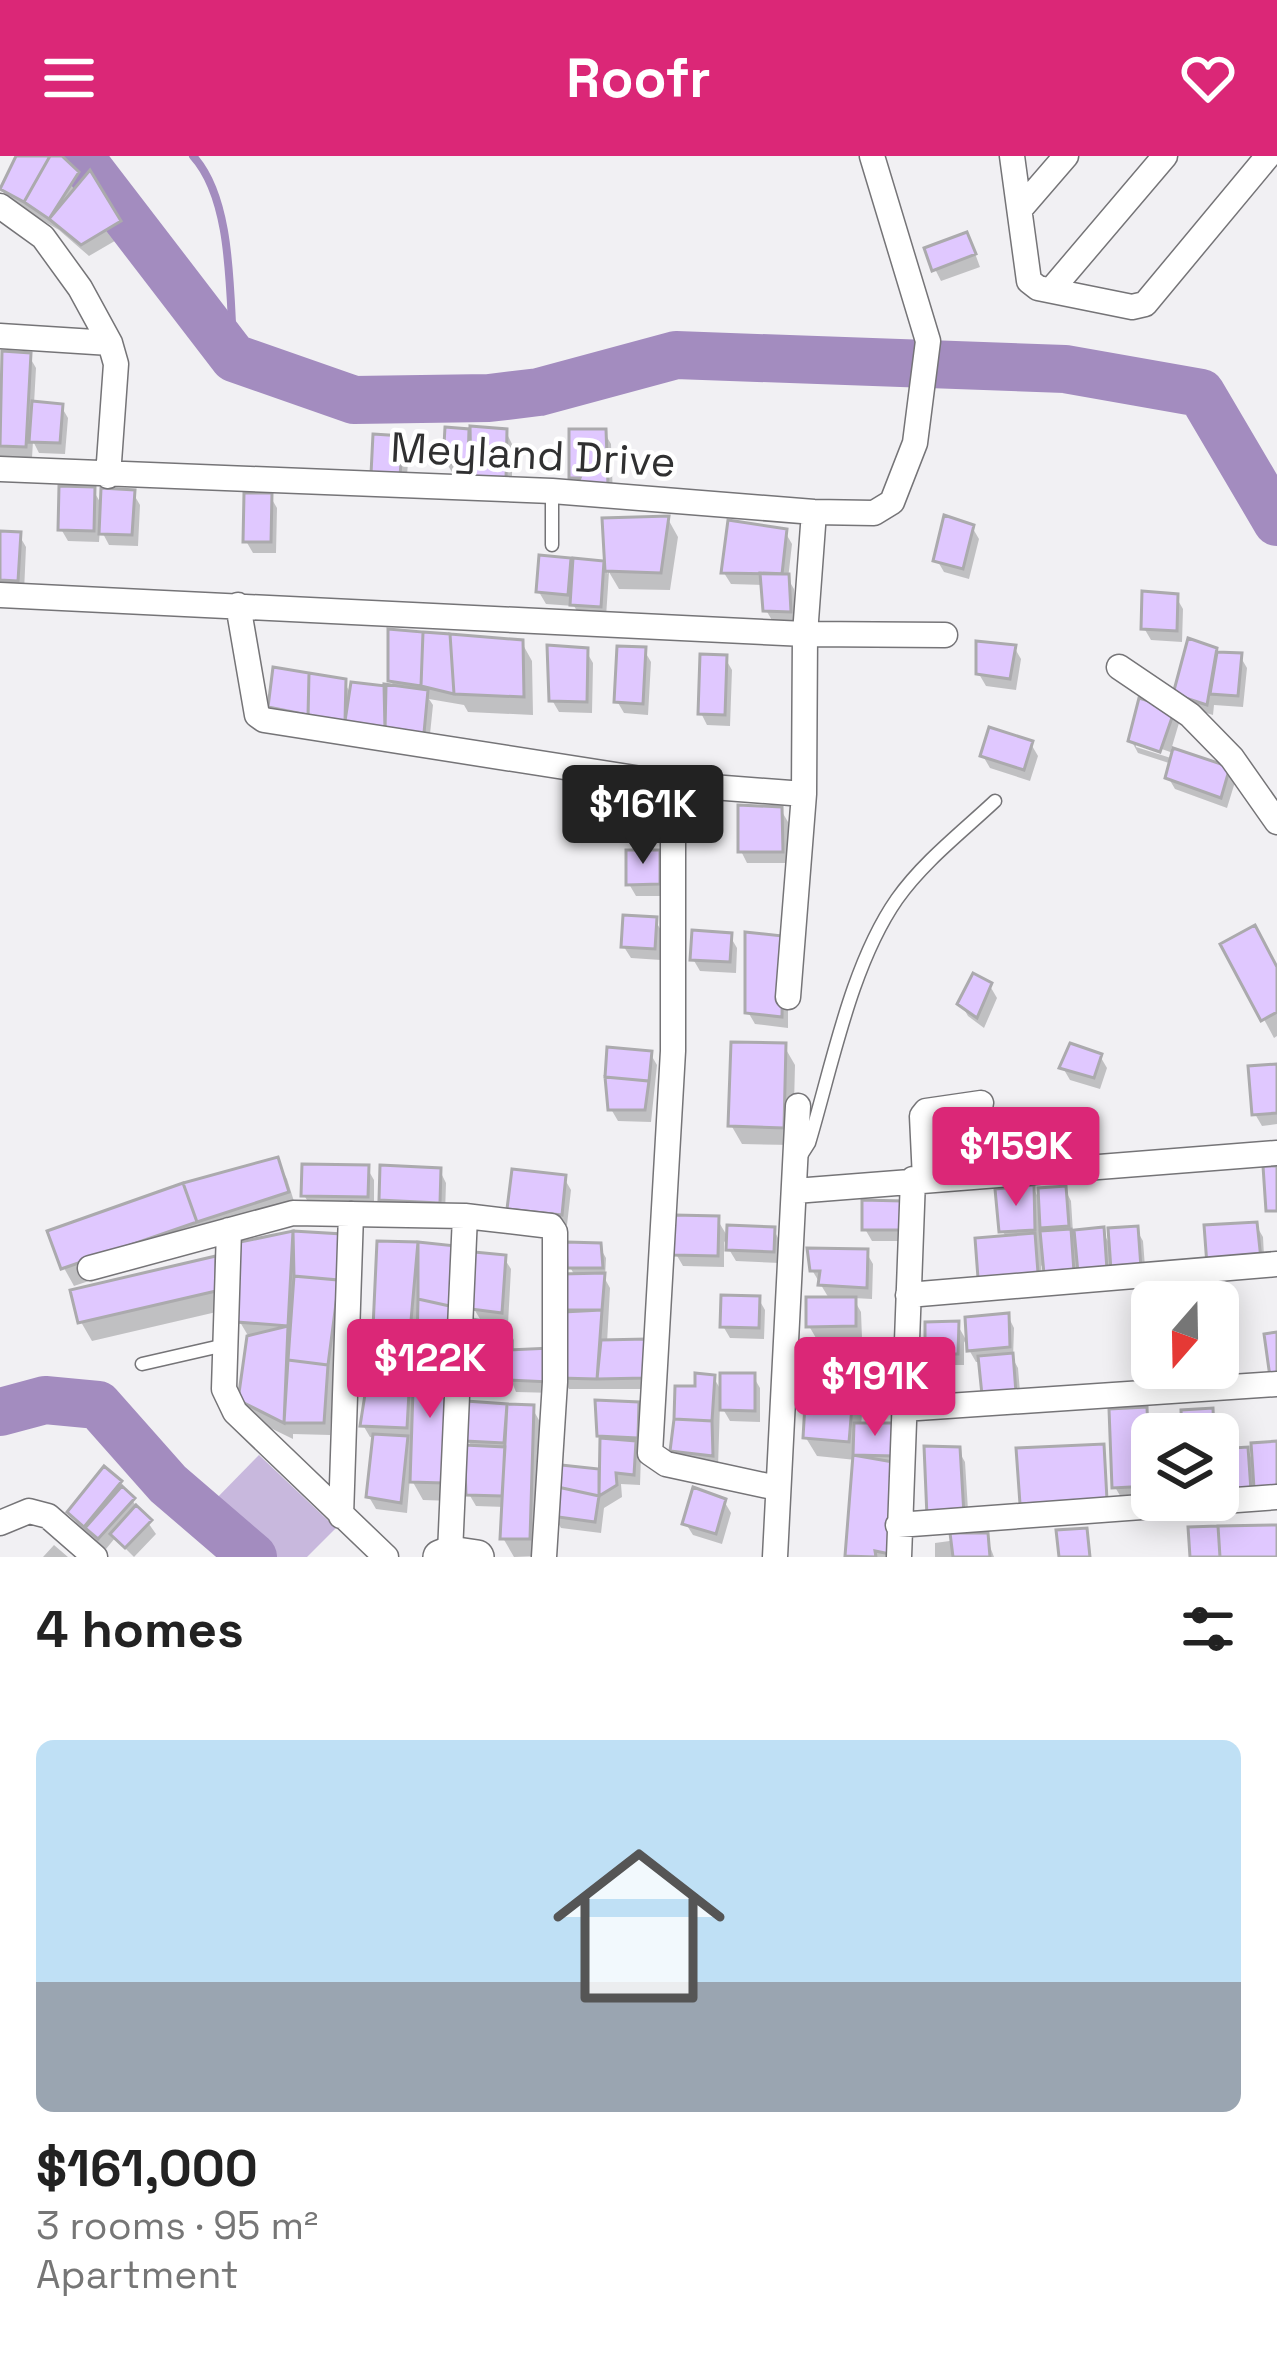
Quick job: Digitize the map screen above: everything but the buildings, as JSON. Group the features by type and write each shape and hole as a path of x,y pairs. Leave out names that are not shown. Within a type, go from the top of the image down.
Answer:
{"street":[{"name":"Meyland Drive","path":"0,469 552,490 874,513 892,502 915,442 928,341 872,156"},
{"path":"1012,156 1029,281 1038,288 1132,307 1145,304 1268,156"},
{"path":"1022,207 1066,156"},
{"path":"1052,289 1165,156"},
{"path":"0,206 43,237 80,288 110,343 116,364 108,476"},
{"path":"0,337 110,343"},
{"path":"788,997 804,794 805,634 814,512"},
{"path":"0,595 805,634 945,635"},
{"path":"238,605 256,715 264,720 674,784 804,794"},
{"path":"1119,667 1190,715 1232,758 1277,822"},
{"path":"674,784 673,1051 650,1453 666,1464 777,1488"},
{"path":"899,1557 908,1294 920,1122 926,1111 981,1102"},
{"path":"775,1557 798,1106"},
{"path":"795,1191 1277,1153"},
{"path":"90,1268 293,1213 465,1216 551,1226 555,1232 555,1382 544,1557"},
{"path":"341,1516 351,1214"},
{"path":"456,1556 465,1216"},
{"path":"229,1230 224,1389 235,1412 386,1557"},
{"path":"908,1294 1277,1264"},
{"path":"903,1409 1277,1384"},
{"path":"898,1525 1277,1497"},
{"path":"0,1523 28,1510 48,1516 95,1557"}],"lane":[{"path":"551,545 552,490"},
{"path":"796,1165 808,1143 861,962 881,925 919,872 995,801"},
{"path":"142,1364 226,1344"}],"shaded area":[{"path":"259,1455 336,1528 307,1557 269,1557 212,1503"}],"waterway":[{"path":"79,156 234,358 354,400 489,398 539,392 676,355 1065,369 1201,393 1277,522"},
{"path":"193,156 206,175 223,224 234,358"},
{"path":"0,1412 45,1400 98,1405 168,1484 253,1557"}]}
